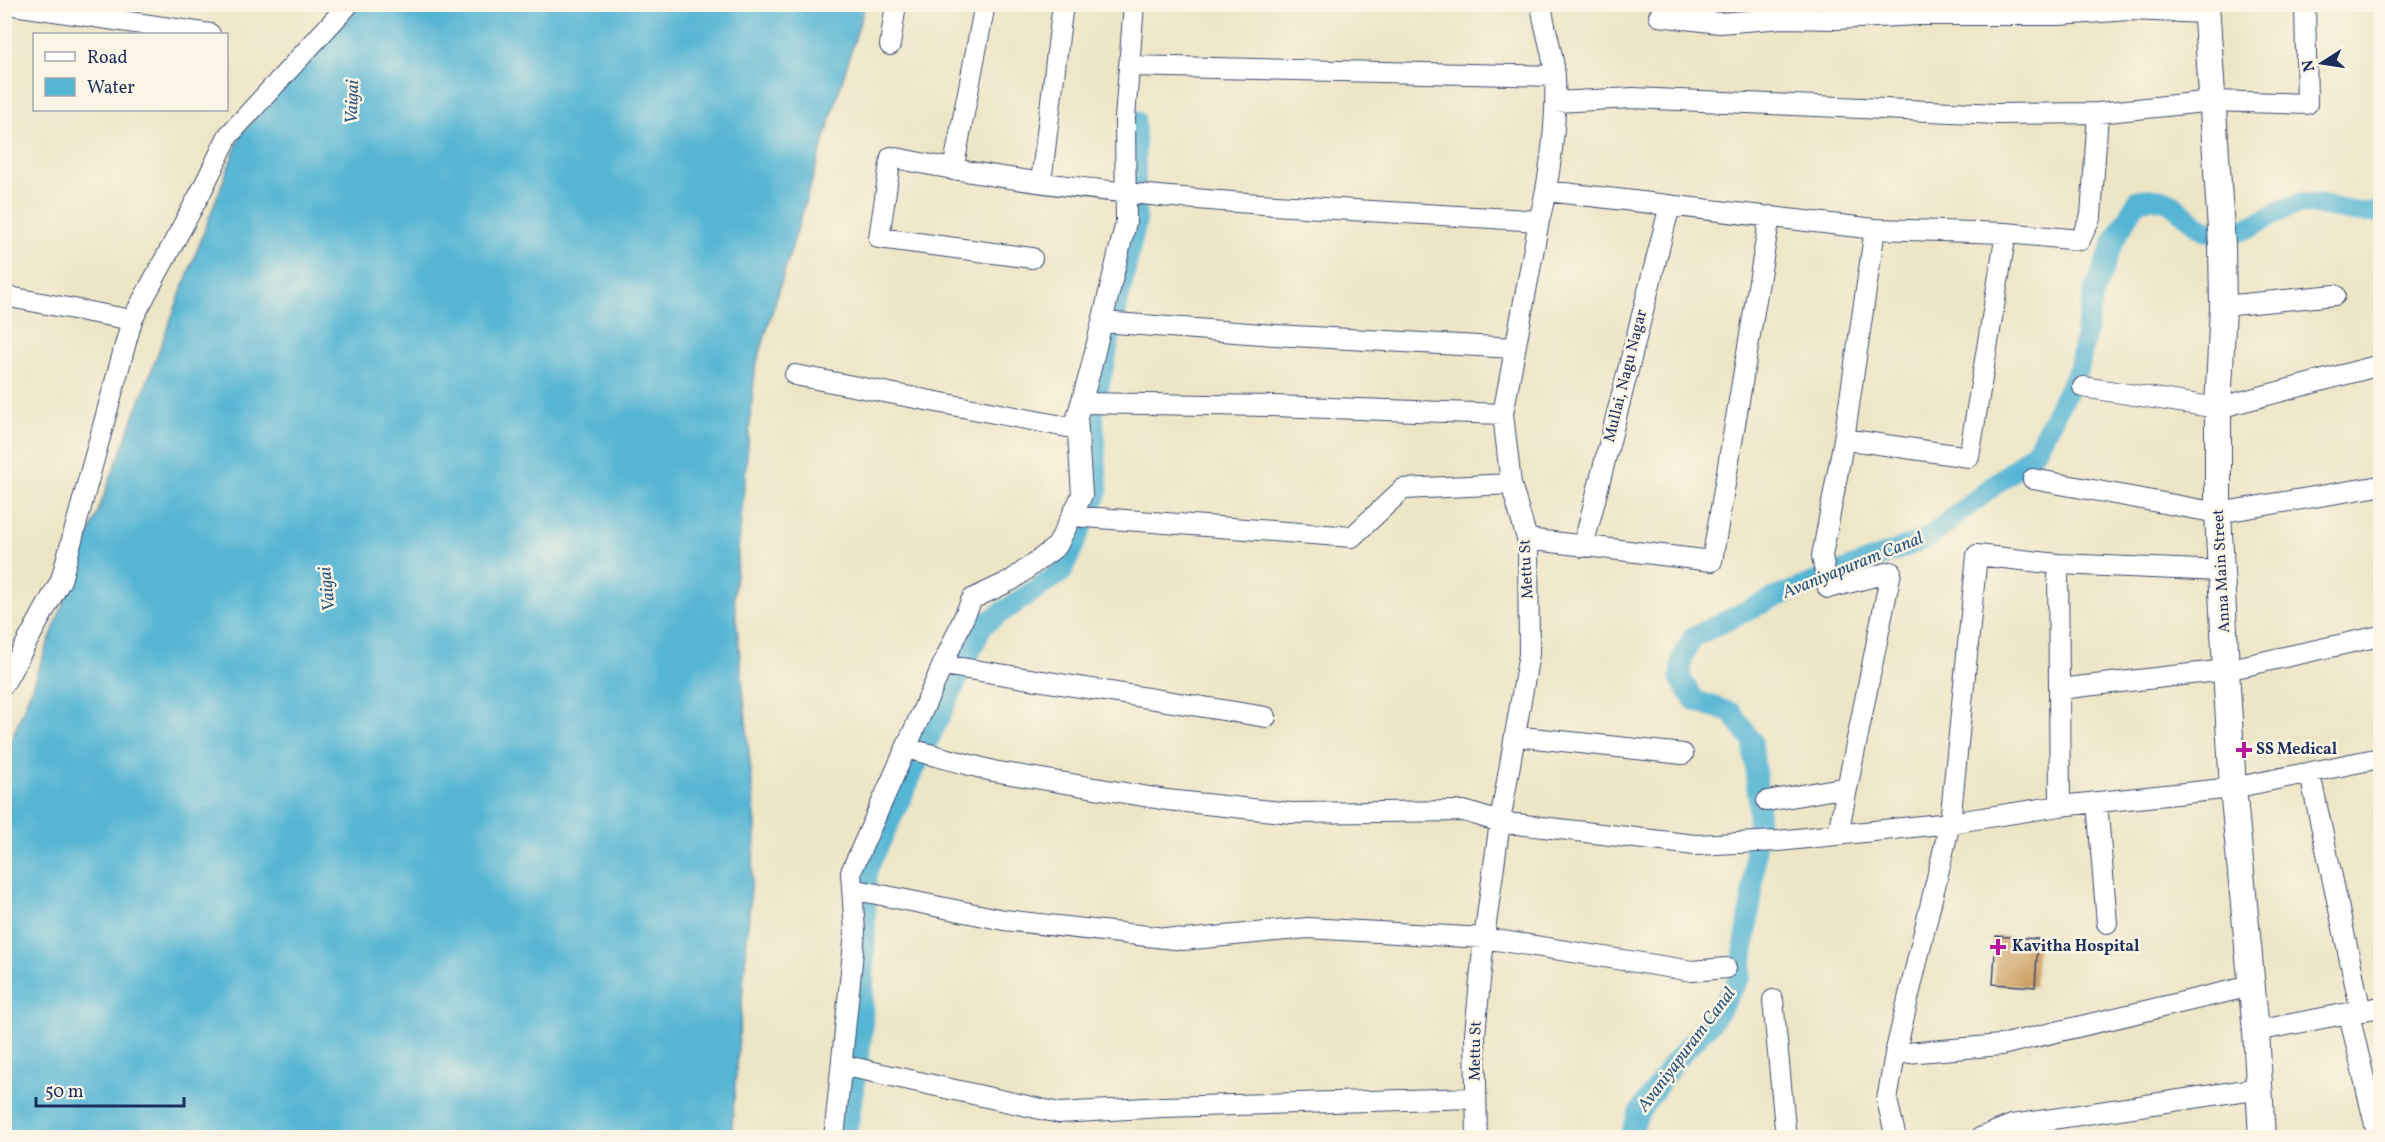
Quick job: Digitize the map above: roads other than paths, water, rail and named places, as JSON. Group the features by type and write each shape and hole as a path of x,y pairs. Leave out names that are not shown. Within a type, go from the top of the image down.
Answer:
{"street":[{"path":"7,4 76,10 204,33"},
{"path":"4,684 61,580 132,320 202,190 228,136 349,4"},
{"path":"890,45 896,4"},
{"path":"953,170 985,4"},
{"path":"1041,182 1063,4"},
{"path":"834,1137 852,1067 855,932 861,891 851,872 917,750 956,667 972,599 1012,579 1056,546 1082,517 1077,417 1091,403 1109,322 1125,222 1133,194 1125,118 1136,66 1134,4"},
{"name":"Mettu St","path":"1477,1137 1475,1034 1484,938 1500,822 1529,654 1527,539 1511,484 1503,414 1546,191 1555,102 1555,76 1541,4"},
{"path":"1555,102 1633,98 1997,114 2098,113 2213,102 2307,104 2305,4"},
{"path":"1659,16 1720,22 1763,12 2060,15 2129,10 2206,9"},
{"name":"Anna Main Street","path":"2206,9 2221,235 2223,306 2218,408 2218,513 2223,571 2233,788 2256,1030 2262,1137"},
{"path":"1136,66 1555,76"},
{"path":"1546,191 1875,229 2006,233 2080,240 2091,216 2098,113"},
{"path":"1032,258 879,238 891,157 953,170 1133,194 1539,222"},
{"name":"Mullai, Nagu Nagar","path":"1583,547 1670,205"},
{"path":"1527,539 1712,561 1770,216"},
{"path":"1838,833 1891,572 1828,588 1822,556 1844,439 1875,229"},
{"path":"1844,439 1969,457 2006,233"},
{"path":"2223,306 2335,295"},
{"path":"4,296 132,320"},
{"path":"1109,322 1275,335 1515,348"},
{"path":"2083,387 2218,408 2380,365"},
{"path":"795,375 1078,429"},
{"path":"1091,403 1272,405 1503,414"},
{"path":"2033,479 2218,513 2380,486"},
{"path":"1082,517 1352,537 1403,489 1511,484"},
{"path":"1896,1137 1887,1100 1895,1054 1950,823 1977,555 2058,564 2223,571"},
{"path":"2058,564 2060,806"},
{"path":"2059,689 2226,670 2380,636"},
{"path":"956,667 1266,717"},
{"path":"1515,736 1683,753"},
{"path":"917,750 993,771 1167,800 1291,813 1464,810 1500,822 1695,845 1778,841 1950,823 2060,806 2233,788 2380,758"},
{"path":"2310,774 2378,1137"},
{"path":"1767,801 1847,787"},
{"path":"2097,802 2107,923"},
{"path":"861,891 1004,920 1183,940 1308,928 1484,938 1692,971 1726,969"},
{"path":"1895,1054 2001,1045 2251,986"},
{"path":"1773,1000 1786,1137"},
{"path":"2256,1030 2380,1008"},
{"path":"852,1067 1059,1113 1162,1107 1475,1098"},
{"path":"1980,1137 2012,1125 2031,1130 2260,1088"}],"water":[{"name":"Vaigai","path":"360,5 865,5 755,369 734,595 756,826 731,1137 5,1137 4,760 241,134"}],"waterway":[{"path":"846,1138 862,1035 867,870 983,625 1062,572 1098,491 1093,413 1136,223 1135,120"},
{"name":"Avaniyapuram Canal","path":"1630,1138 1638,1114 1674,1062 1713,1020 1740,977 1752,895 1759,803 1752,741 1732,713 1694,700 1680,678 1682,658 1693,637 1771,599 1928,538 2037,449 2079,368 2094,292 2115,239 2138,200 2151,198 2169,202 2205,230 2228,234 2243,230 2295,205 2316,204 2369,213 2380,211"}],"place":[{"name":"SS Medical","path":"2244,750"},
{"name":"Kavitha Hospital","path":"1998,947"}]}
